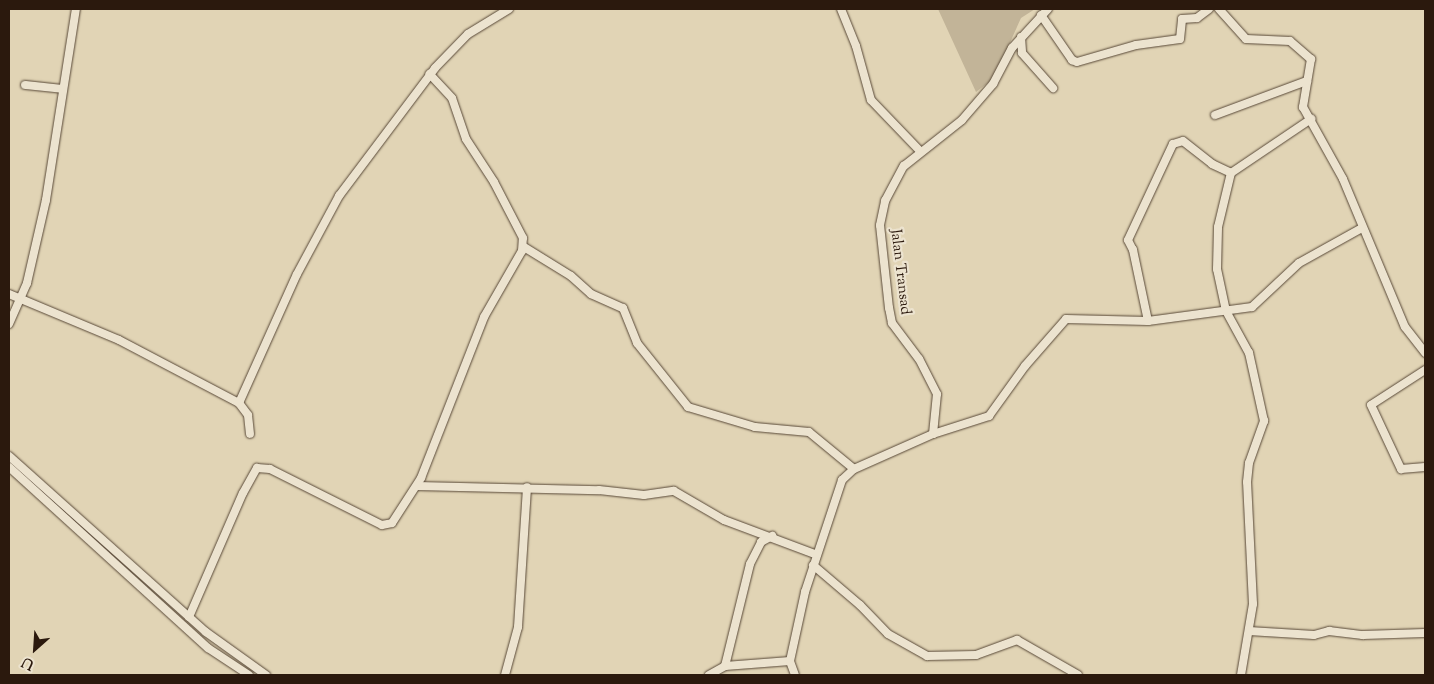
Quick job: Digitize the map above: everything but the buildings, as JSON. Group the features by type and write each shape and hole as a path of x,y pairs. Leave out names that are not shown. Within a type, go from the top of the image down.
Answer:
{"street":[{"path":"9,324 22,300 46,200 76,9"},
{"path":"238,403 331,208 430,74 462,39 509,9"},
{"path":"841,9 856,46 870,100 920,150"},
{"name":"Jalan Transad","path":"933,434 937,394 919,358 892,323 880,225 891,184 920,150 962,120 993,84 1021,37 1048,9"},
{"path":"1041,15 1072,60 1077,62 1136,45 1180,39 1183,36 1181,20 1197,18 1209,9"},
{"path":"1219,9 1246,39 1285,40 1299,46 1311,59 1302,103 1343,179 1405,327 1425,353"},
{"path":"1021,37 1022,53 1053,88"},
{"path":"189,616 257,468 270,469 388,526 417,486 484,317 524,247 523,238 494,182 466,139 452,98 430,74"},
{"path":"1215,115 1307,81"},
{"path":"25,85 63,89"},
{"path":"1241,675 1254,604 1247,482 1249,463 1264,420 1249,353 1226,311 1217,269 1216,245 1230,173 1311,119"},
{"path":"1148,321 1134,250 1128,240 1172,144 1183,141 1212,164 1230,173"},
{"path":"795,675 790,660 813,565 842,480 854,469 933,434 992,413 1025,366 1066,319 1148,321 1257,305 1299,263 1362,228"},
{"path":"524,247 571,276 591,294 623,308 637,343 688,406 755,426 809,432 854,469"},
{"path":"9,294 119,340 238,403 248,415 250,434"},
{"path":"1425,370 1374,400 1371,407 1401,469 1425,467"},
{"path":"9,456 189,616 266,675"},
{"path":"9,467 208,648 249,675"},
{"path":"417,486 527,487 644,495 674,490 724,520 772,536 817,555"},
{"path":"505,675 518,627 527,487"},
{"path":"725,666 750,564 761,542 772,536"},
{"path":"813,565 860,605 888,634 927,656 980,654 1017,640 1078,675"},
{"path":"1249,631 1314,635 1329,631 1363,634 1425,633"},
{"path":"709,675 725,666 790,660"}],"shaded area":[{"path":"938,9 1035,9 1021,18 994,78 976,92"}]}
